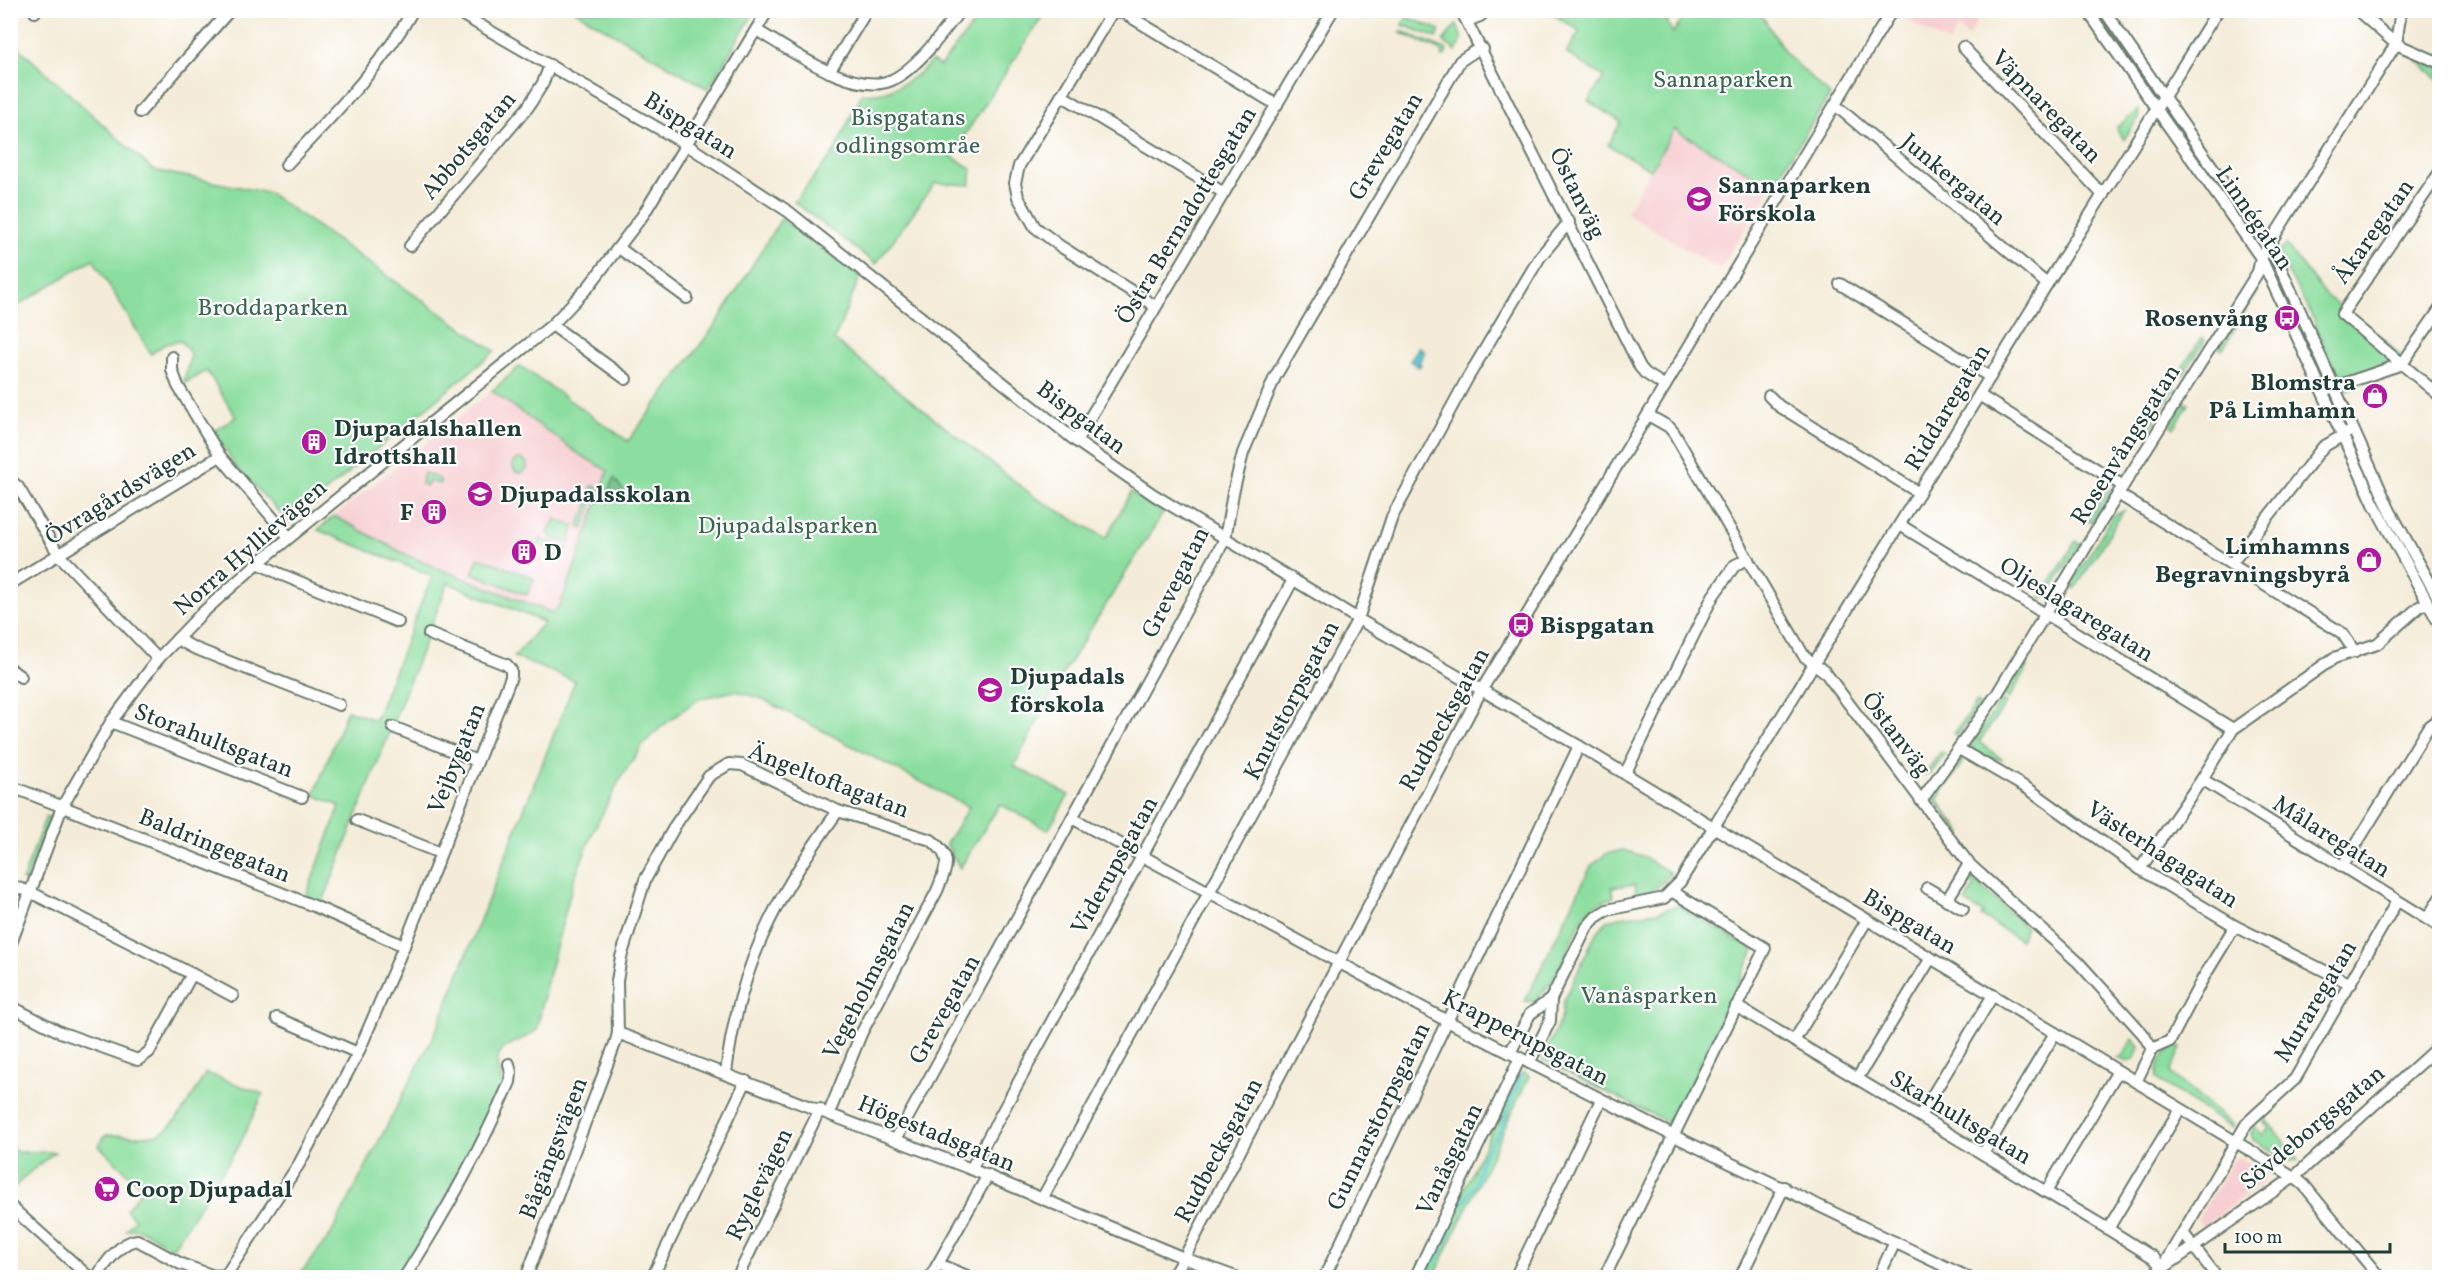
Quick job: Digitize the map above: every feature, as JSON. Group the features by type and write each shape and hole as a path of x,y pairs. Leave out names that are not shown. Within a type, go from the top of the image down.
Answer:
{"street":[{"path":"140,112 230,10"},
{"path":"286,165 377,65 399,36 413,10"},
{"name":"Bispgatan","path":"454,10 687,145 800,220 1076,441 1225,540 1579,746 2294,1177"},
{"name":"Norra Hyllievägen","path":"10,946 62,807 111,722 158,659 225,592 258,563 552,325 590,286 619,248 687,145 768,10"},
{"path":"828,72 867,10"},
{"path":"756,30 828,72 873,84 892,80 939,39 960,10"},
{"name":"Östra Bernadottesgatan","path":"1076,441 1333,10"},
{"name":"Östanväg","path":"1461,10 1483,49 1640,367 1665,386"},
{"path":"1467,21 1480,16 1486,10"},
{"name":"Rudbecksgatan","path":"1171,1278 1184,1258 1481,691 1892,10"},
{"name":"Linnégatan","path":"2087,10 2261,258 2374,504 2439,625"},
{"name":"Linnégatan","path":"2104,10 2163,99 2268,247 2289,286 2390,511 2439,601"},
{"name":"Riddaregatan","path":"1714,827 2218,10"},
{"path":"2357,10 2396,44 2439,63"},
{"path":"2396,44 2401,10"},
{"path":"1155,306 1035,228 1018,196 1015,183 1024,159 1061,95 1111,14 1116,11 1124,13 1277,105"},
{"name":"Rosenvångsgatan","path":"1922,801 1997,694 2121,490 2258,272 2261,258 2396,44"},
{"name":"Väpnaregatan","path":"1963,47 2103,195"},
{"name":"Grevegatan","path":"896,1139 1225,540 1243,453 1275,377 1460,61 1475,51 1483,49"},
{"name":"Abbotsgatan","path":"410,246 528,107 543,83 550,65"},
{"path":"1061,95 1224,193"},
{"name":"Junkergatan","path":"1835,105 2047,284"},
{"name":"Åkaregatan","path":"2402,363 2342,314 2439,172"},
{"name":"Knutstorpsgatan","path":"1043,1197 1358,619 1392,518 1467,379 1540,257 1569,222"},
{"path":"619,248 687,298"},
{"path":"1840,285 1990,377"},
{"path":"2323,391 2402,363 2439,309"},
{"path":"552,325 626,379"},
{"path":"172,357 172,370 178,386 220,456 289,537"},
{"path":"2402,363 2439,396"},
{"path":"1979,395 2231,564 2342,633 2355,652"},
{"path":"1769,396 1779,406 1919,494"},
{"name":"Östanväg","path":"1648,415 1669,427 1674,433 1804,656 1825,672 1970,864 2078,962 2143,1034 2152,1049"},
{"path":"2231,564 2323,447 2353,430"},
{"name":"Övragårdsvägen","path":"10,584 220,456"},
{"path":"10,480 18,487 59,555 158,659"},
{"name":"Oljeslagaregatan","path":"1900,525 2233,729"},
{"path":"1625,774 1713,596 1736,565 1748,560"},
{"path":"258,563 398,622"},
{"name":"Viderupsgatan","path":"971,1168 1293,580"},
{"path":"2140,869 2202,779 2233,729 2334,658 2377,644 2427,603"},
{"name":"Vejbygatan","path":"96,1278 120,1249 128,1242 137,1240 181,1264 214,1276 226,1275 299,1164 358,1053 404,946 511,677 511,670 507,665 429,634"},
{"path":"177,639 194,648 339,705"},
{"path":"10,669 21,677"},
{"path":"2342,867 2430,726 2439,718"},
{"name":"Storahultsgatan","path":"111,722 302,797"},
{"path":"393,727 477,761"},
{"name":"Gunnarstorpsgatan","path":"1324,1278 1579,746"},
{"name":"Västerhagagatan","path":"1959,749 2030,790 2140,869 2235,926 2350,984"},
{"name":"Ängeltoftagatan","path":"618,1033 617,981 635,907 658,853 709,776 729,764 742,765 838,811 931,840 946,856 946,867"},
{"name":"Målaregatan","path":"2202,779 2439,927"},
{"name":"Baldringegatan","path":"10,786 314,906 404,946"},
{"path":"726,1073 734,1016 750,964 766,927 796,870 838,811"},
{"name":"Krapperupsgatan","path":"1072,818 1447,1021 1601,1100 1969,1278"},
{"path":"357,820 440,853"},
{"path":"1520,1058 1550,1021 1551,999 1581,938 1596,917 1607,910 1651,902 1673,892 1714,827"},
{"path":"1947,900 1970,864"},
{"name":"Vegeholmsgatan","path":"824,1111 861,1034 937,891 946,867"},
{"path":"10,885 30,892 233,996"},
{"path":"1927,888 1963,909"},
{"path":"1604,1278 1764,948 1673,892"},
{"path":"2427,919 2439,898"},
{"name":"Muraregatan","path":"2162,1268 2247,1123 2295,1078 2397,902"},
{"path":"1794,1041 1867,920"},
{"path":"2136,1082 2152,1049 2170,1041 2202,980 2235,926"},
{"path":"1857,1079 1931,958"},
{"path":"10,1006 60,1032 138,1060 149,1052 192,974"},
{"path":"1920,1116 1993,995"},
{"path":"1520,1058 1530,1014 1551,999"},
{"name":"Skarhultsgatan","path":"1736,1006 2108,1229 2154,1258 2162,1268"},
{"path":"277,1018 358,1053"},
{"name":"Högestadsgatan","path":"618,1033 971,1168 1184,1258 1238,1278"},
{"name":"Bågängsvägen","path":"526,1278 618,1033"},
{"path":"1983,1154 2055,1033"},
{"name":"Sövdeborgsgatan","path":"2150,1278 2294,1177 2439,1045"},
{"name":"Vanåsgatan","path":"1415,1278 1520,1058"},
{"path":"405,1278 444,1216 487,1135 510,1082 512,1073 509,1064"},
{"path":"2046,1192 2118,1071"},
{"path":"652,1278 746,1081"},
{"path":"1515,1278 1601,1100"},
{"path":"2108,1229 2180,1109"},
{"name":"Ryglevägen","path":"737,1278 824,1111"},
{"path":"930,1278 988,1175"},
{"path":"2294,1177 2304,1185 2380,1278"},
{"path":"1740,1278 1784,1187"},
{"path":"10,1206 90,1278"},
{"path":"2183,1233 2218,1278"},
{"path":"1878,1278 1895,1242"},
{"path":"938,1264 972,1278"}],"shaded area":[{"path":"1909,10 1983,11 1968,37 1958,27 1949,44 1905,18"},
{"name":"Sannaparken Förskola","path":"1674,129 1772,186 1720,270 1626,213"},
{"name":"Djupadalsskolan","path":"492,391 579,454 608,471 560,605 553,613 403,553 334,516"},
{"path":"2240,1158 2264,1174 2264,1181 2203,1227 2197,1220 2234,1159"}],"green space":[{"path":"575,11 755,11 708,89"},
{"name":"Bispgatans odlingsområe","path":"974,11 1046,11 951,156 972,169 970,185 935,183 876,264 794,202 834,152 862,93 882,92 900,85 918,74 932,61 940,66 980,16"},
{"name":"Sannaparken","path":"1547,11 1662,11 1673,33 1688,11 1759,11 1787,55 1830,95 1772,186 1674,129 1651,170 1608,145 1621,122 1588,101 1604,77 1566,53 1580,31"},
{"path":"1407,17 1440,30 1437,38 1403,25"},
{"path":"1457,24 1462,40 1456,51 1443,41"},
{"path":"1401,31 1446,49 1447,52 1443,57 1442,51"},
{"name":"Broddaparken","path":"11,41 153,170 269,193 495,351 289,522 237,468 214,431 236,417 207,371 183,384 191,354 181,341 165,344 151,354 93,259 11,310"},
{"path":"2413,56 2439,68 2439,81"},
{"path":"2139,109 2138,118 2124,140 2116,128"},
{"name":"Djupadalsparken","path":"781,219 860,277 834,340 1036,498 1106,538 1131,492 1163,513 1062,675 1014,766 1069,795 1048,830 1000,804 960,868 946,844 969,807 760,698 735,691 698,699 644,743 620,779 593,832 574,879 546,985 537,1030 499,1054 498,1071 503,1085 436,1216 397,1277 297,1278 331,1234 436,1031 575,681 514,657 544,622 448,583 322,904 305,898 340,806 314,795 347,710 375,720 432,576 318,530 334,516 403,553 553,613 560,605 608,471 579,454 492,391 520,366 628,441 716,324"},
{"path":"2286,245 2325,295 2374,331 2408,362 2344,391 2309,310 2277,253"},
{"path":"2257,292 2222,350 2218,347 2246,302"},
{"path":"2201,338 2205,341 2183,375 2179,373"},
{"path":"2171,386 2175,388 2152,426 2146,426"},
{"path":"2184,402 2189,404 2174,428 2170,425"},
{"path":"520,459 525,461 527,466 525,471 520,473 515,471 513,466 515,461"},
{"path":"424,473 440,479 440,484 429,481 427,486 421,484"},
{"path":"614,478 632,501 608,493"},
{"path":"592,486 598,487 583,529 578,527 585,514"},
{"path":"2108,488 2111,492 2092,523 2088,521"},
{"path":"2124,510 2075,589 2070,586 2114,514"},
{"path":"555,519 574,526 569,543 551,538 548,532"},
{"path":"540,539 568,548 565,554 539,544"},
{"path":"2076,541 2080,544 2046,598 2040,599"},
{"path":"481,558 534,578 528,594 472,573 478,559"},
{"path":"2023,665 2028,667 2009,699 2004,695"},
{"path":"2001,700 2006,704 1979,742 2003,760 1980,755 1971,745"},
{"path":"1977,702 1980,705 1958,736 1954,734"},
{"path":"1941,752 1945,755 1931,773 1921,775 1915,772 1926,772"},
{"path":"1964,760 1937,800 1963,834 1962,836 1934,799 1936,790 1958,761"},
{"path":"46,816 50,818 26,882 22,881"},
{"path":"1623,850 1642,856 1671,873 1657,887 1637,895 1635,884 1612,887 1613,898 1597,904 1584,916 1550,984 1533,1002 1525,1001 1591,866 1606,854"},
{"path":"1972,878 2026,928 2020,940 1981,916 1983,913 1965,902 1975,886 1967,881"},
{"name":"Vanåsparken","path":"1678,905 1754,950 1674,1118 1667,1122 1542,1060 1562,1016 1563,1003 1595,935 1607,921 1619,917 1658,912"},
{"path":"2133,1038 2139,1047 2135,1058 2128,1062 2116,1058 2123,1056"},
{"path":"2175,1046 2181,1048 2170,1073 2234,1126 2231,1128 2157,1079 2157,1070 2161,1060 2167,1051"},
{"path":"1524,1072 1529,1076 1434,1277 1422,1277 1516,1080"},
{"path":"206,1073 263,1094 240,1144 172,1249 145,1232 126,1230 135,1219 126,1210 143,1188 99,1146 102,1138 107,1135 148,1136 166,1129 186,1107"},
{"path":"2263,1116 2299,1160 2289,1161 2253,1140 2251,1134 2254,1126 2262,1135 2269,1128 2263,1121"},
{"path":"11,1149 22,1152 55,1152 15,1187 11,1183"}],"water":[{"path":"1419,347 1425,351 1419,367 1410,361"}],"waterway":[{"path":"1446,1243 1457,1211 1474,1186 1484,1154 1501,1129 1521,1079 1520,1075"},
{"path":"1426,1278 1431,1265 1443,1249"}],"place":[{"name":"Sannaparken Förskola","path":"1699,199"},
{"name":"Rosenvång","path":"2287,318"},
{"name":"Blomstra På Limhamn","path":"2375,396"},
{"name":"Djupadalshallen Idrottshall","path":"314,442"},
{"name":"Djupadalsskolan","path":"480,494"},
{"name":"F","path":"434,512"},
{"name":"D","path":"524,552"},
{"name":"Limhamns Begravningsbyrå","path":"2369,560"},
{"name":"Bispgatan","path":"1521,625"},
{"name":"Djupadals förskola","path":"990,690"},
{"name":"Coop Djupadal","path":"107,1189"}]}
